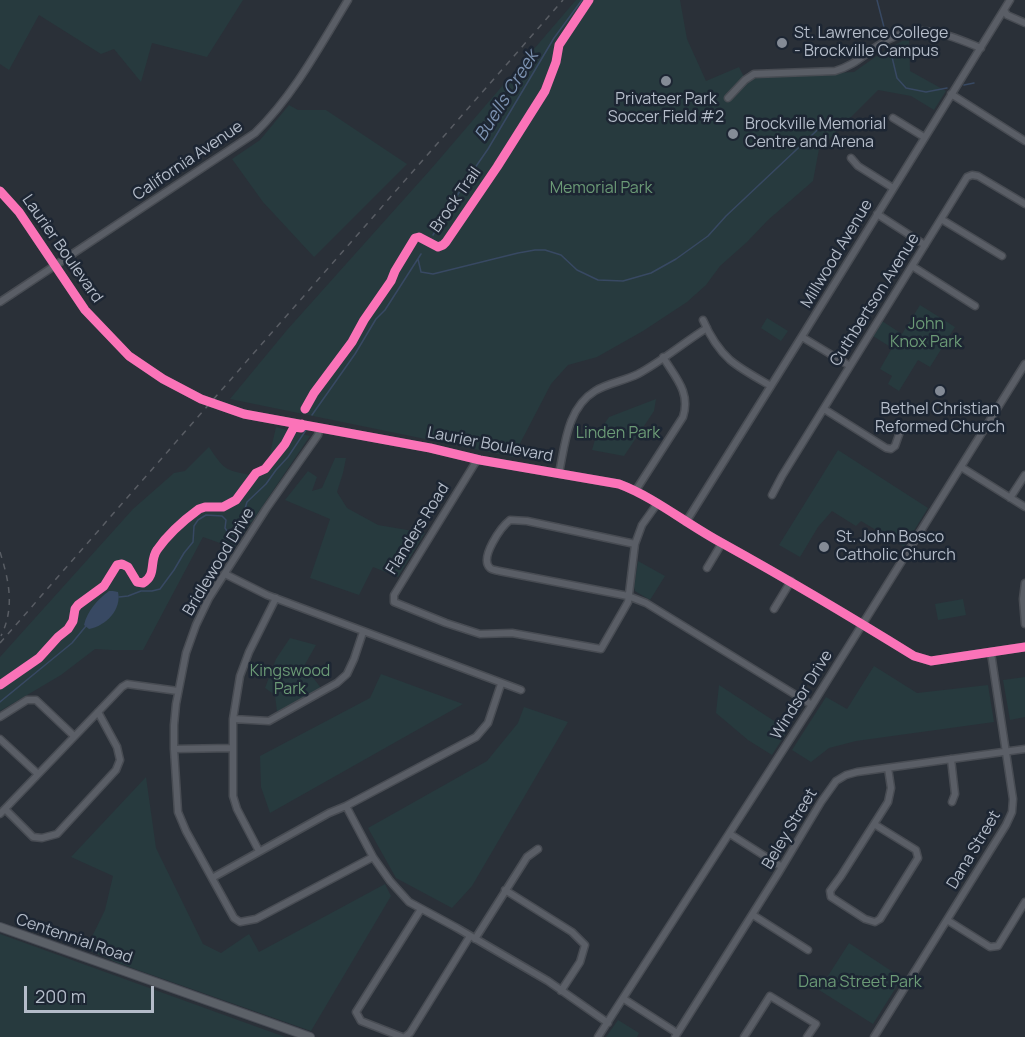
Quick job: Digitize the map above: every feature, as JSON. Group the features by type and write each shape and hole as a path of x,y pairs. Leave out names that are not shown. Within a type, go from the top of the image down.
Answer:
{"main road":[{"name":"Centennial Road","path":"0,927 310,1037"}],"street":[{"name":"California Avenue","path":"0,302 255,133 272,117 290,94 348,0"},
{"name":"Millwood Avenue","path":"686,522 1010,0"},
{"path":"1004,10 1008,15 1025,23"},
{"path":"728,98 754,74 835,71 856,63 878,45 891,38 914,31 943,33 981,48"},
{"path":"951,94 1025,141"},
{"path":"893,118 924,137"},
{"path":"851,158 858,166 893,188"},
{"name":"Cuthbertson Avenue","path":"772,495 967,177 978,176 1025,204"},
{"name":"Laurier Boulevard","path":"0,190 19,212 85,310 129,356 163,379 210,403 244,414 430,448 477,460 619,484 636,490 686,522 914,656 931,661 1025,647"},
{"path":"878,214 925,245"},
{"path":"941,219 1002,256"},
{"path":"912,266 975,306"},
{"path":"703,320 723,353 730,360 771,386"},
{"path":"559,473 567,432 574,415 595,391 638,374 707,328"},
{"path":"802,337 850,366"},
{"path":"636,490 683,417 686,408 683,388 663,357"},
{"name":"Windsor Drive","path":"598,1037 812,705 1025,364"},
{"path":"824,409 886,448 891,449 895,446 902,426"},
{"name":"Bridlewood Drive","path":"320,428 318,435 266,509 209,598 186,652 174,725 178,812 186,831 234,918 240,922 256,919 373,856"},
{"name":"Flanders Road","path":"477,460 394,594 394,602 480,634 512,633 601,649 628,602 635,544 642,525 657,504"},
{"path":"961,467 1025,507"},
{"path":"1010,498 1025,475"},
{"path":"635,544 527,521 510,520 503,525 487,557 491,569 628,596 646,603 812,705"},
{"path":"707,568 722,543"},
{"path":"225,574 276,598 521,690"},
{"path":"774,609 791,582"},
{"path":"1025,583 1023,599 1025,624"},
{"path":"259,851 237,809 233,796 233,719 240,676 249,651 276,598"},
{"path":"233,719 269,721 337,683 347,674 363,632"},
{"name":"Dana Street","path":"874,1037 1012,812 1013,799 991,653"},
{"path":"98,712 117,747 120,760 116,771 57,834 42,838 33,837 2,812 119,689 127,684 178,691"},
{"path":"212,878 329,813 476,737 488,723 501,684"},
{"path":"0,717 27,700 36,700 74,736"},
{"path":"0,739 38,774"},
{"path":"174,748 232,748"},
{"name":"Beley Street","path":"676,1035 753,915 820,802 836,781 851,773 1025,749"},
{"path":"951,759 955,794 952,802"},
{"path":"874,824 916,850 918,858 880,919 875,922 865,919 831,897 830,891 888,802 891,788 888,768"},
{"path":"346,806 373,856 390,881 409,902 548,981 608,1023"},
{"path":"730,834 782,867"},
{"path":"421,909 356,1012 360,1021 404,1037 410,1033 527,857 538,849"},
{"path":"505,890 572,932 585,945 580,962 561,991"},
{"path":"947,920 990,947 998,945 1025,902"},
{"path":"753,915 808,950"},
{"path":"744,1037 770,996 816,1024 807,1037"},
{"path":"624,999 676,1035"}],"green space":[{"path":"0,0 243,0 207,57 152,43 141,82 114,49 101,54 39,15 9,70 0,64"},
{"name":"Memorial Park","path":"576,0 680,0 687,39 706,81 739,67 746,81 754,77 854,72 881,53 902,41 909,40 910,71 946,91 934,110 911,96 878,90 819,149 813,181 720,266 706,285 687,302 643,331 597,357 568,365 551,384 513,457 230,399 287,330 431,169"},
{"path":"289,105 298,110 326,110 407,164 314,257 263,202 232,159 260,140"},
{"name":"John Knox Park","path":"920,305 955,327 930,367 918,360 899,391 888,384 892,376 880,369 892,348 873,336 882,321 902,334"},
{"path":"767,318 788,331 781,341 761,328"},
{"name":"Linden Park","path":"656,399 654,411 624,456 592,450 596,436 609,417"},
{"path":"276,427 310,436 234,548 203,537 143,650 95,649 61,675 0,711 0,657 133,509 174,473 185,471 209,447 219,462 228,469 255,476 268,462"},
{"path":"838,450 928,508 904,547 861,521 856,526 832,511 818,527 800,557 779,545"},
{"path":"335,458 346,458 337,492 347,508 378,525 425,533 398,577 373,567 359,595 310,578 330,519 285,500 308,471 317,477 312,491 322,488"},
{"path":"638,561 665,576 650,600 635,591"},
{"path":"963,599 966,615 938,620 935,604"},
{"name":"Kingswood Park","path":"290,638 316,645 304,666 321,688 277,712 275,695 265,688 276,659"},
{"path":"874,666 917,693 988,685 994,722 856,741 829,748 811,762 792,750 826,697 847,709"},
{"path":"381,674 463,704 270,813 261,787 260,756 370,698"},
{"path":"1025,677 1025,717 1010,720 1003,680"},
{"path":"719,685 788,730 772,755 748,740 716,713"},
{"path":"524,707 568,722 472,886 452,908 396,878 368,828 487,761 518,723"},
{"path":"146,777 156,848 203,944 221,953 249,934 259,952 385,884 391,896 311,1031 118,963 86,949 105,910 113,876 71,857"},
{"path":"0,934 285,1037 0,1037"},
{"name":"Dana Street Park","path":"849,943 902,978 873,1024 819,990"},
{"path":"618,1020 639,1033 637,1037 606,1037"}],"water":[{"path":"109,591 118,592 118,605 107,620 89,629 84,625 90,610"}],"waterway":[{"name":"Buells Creek","path":"433,235 488,149 554,38 582,0"},
{"path":"877,0 885,31"},
{"path":"892,57 897,78 906,88 926,92 947,88"},
{"path":"964,85 974,83"},
{"path":"418,259 421,272 433,274 518,253 545,250 561,255 577,270 598,280 623,281 651,273 676,259 708,236 726,216 829,119"},
{"name":"Buells Creek","path":"312,415 421,254"},
{"name":"Buells Creek","path":"119,597 160,589 193,542 194,526 206,515 222,516 226,520 225,528 229,534 235,534 241,530 246,523 243,515 247,502 266,484 306,430"},
{"path":"0,702 72,643 86,626"}],"railway":[{"path":"0,643 563,0"},
{"path":"0,552 9,594 8,615 1,636"}],"cycle path":[{"name":"Brock Trail","path":"305,409 314,393 352,342 415,238 419,237 438,247 446,242 545,91 556,62 559,45 589,0"},
{"path":"0,191 19,212 85,310 129,356 163,379 201,399 244,414 430,448 480,460 619,484 658,504 914,656 931,661 1025,647"},
{"path":"0,685 39,658 68,629 78,605 104,586 117,565 122,564 128,567 137,582 143,583 147,580 155,554 171,533 199,509 223,507 236,500 256,473 265,469 285,444 294,427 301,428 302,424"}],"place":[{"name":"St. Lawrence College - Brockville Campus","path":"782,43"},
{"name":"Privateer Park Soccer Field #2","path":"666,81"},
{"name":"Brockville Memorial Centre and Arena","path":"733,134"},
{"name":"Bethel Christian Reformed Church","path":"940,391"},
{"name":"St. John Bosco Catholic Church","path":"824,547"}]}
